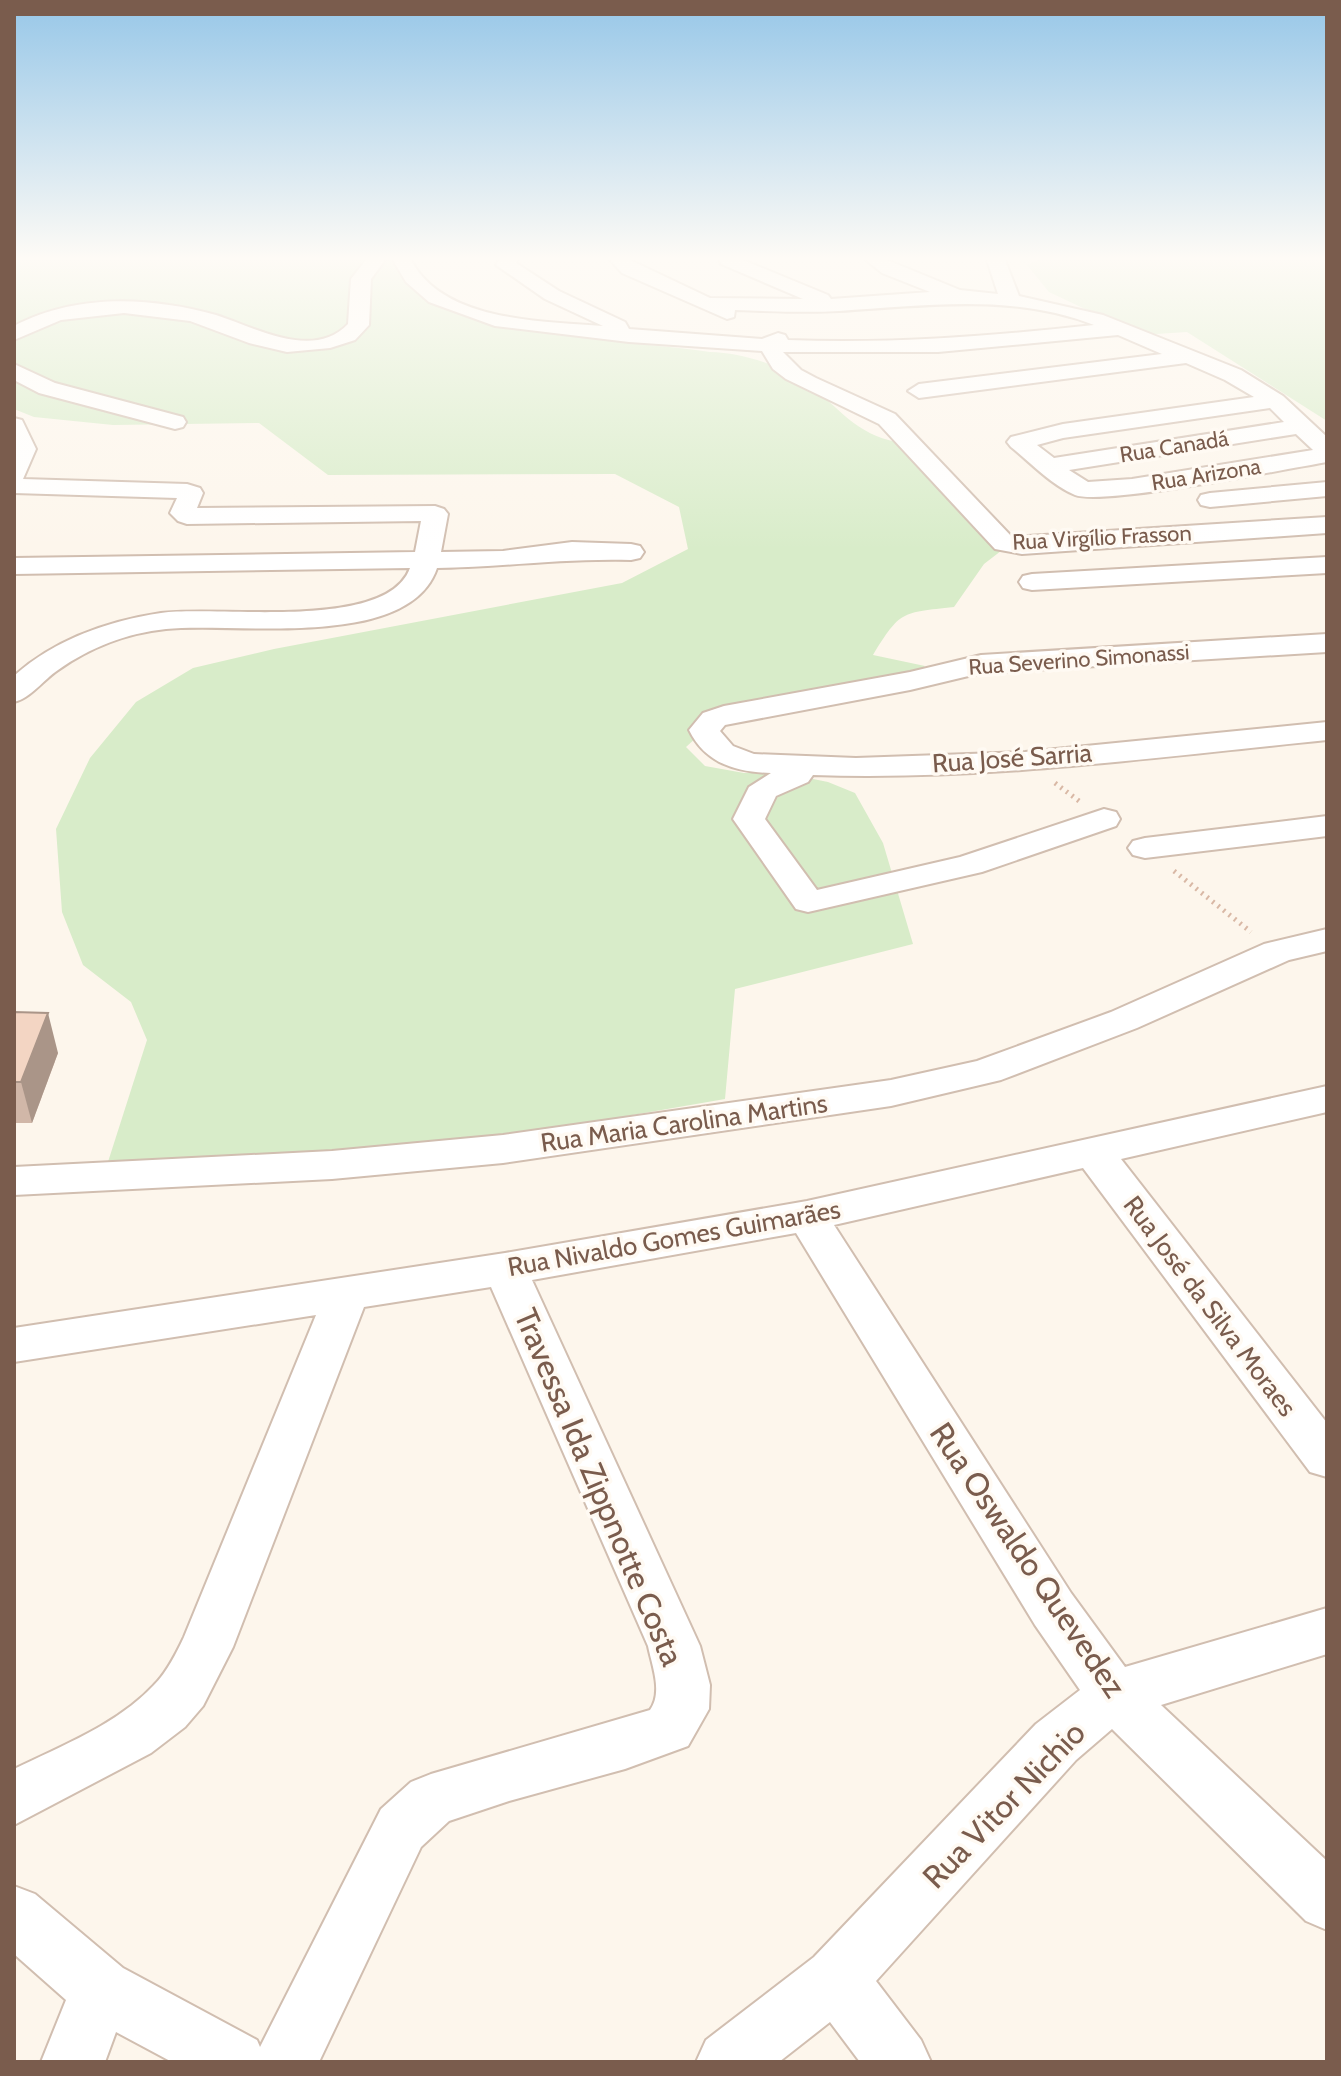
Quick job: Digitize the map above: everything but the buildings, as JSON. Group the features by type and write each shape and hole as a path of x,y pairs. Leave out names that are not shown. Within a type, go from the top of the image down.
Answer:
{"street":[{"name":"Rua Virgílio Frasson","path":"775,357 803,379 870,408 887,419 1004,544 1022,546 1327,525"},
{"path":"919,391 1188,357 1244,381 1275,401 1327,452"},
{"path":"14,370 38,385 175,422"},
{"path":"1047,466 1019,440 1275,401"},
{"path":"14,425 24,449 14,474"},
{"name":"Rua Canadá","path":"1047,466 1301,426"},
{"name":"Rua Arizona","path":"1047,466 1084,490 1132,486 1327,452"},
{"path":"14,486 176,490 191,493 183,513 187,516 431,513 435,518 414,588 380,608 311,619 201,618 137,623 106,632 55,659 27,679 14,693"},
{"path":"1210,500 1327,489"},
{"path":"14,566 503,559 589,549 631,552"},
{"path":"1032,582 1327,565"},
{"name":"Rua Severino Simonassi","path":"706,736 704,730 708,723 735,712 910,681 981,664 1327,643"},
{"name":"Rua José Sarria","path":"706,736 722,753 736,759 856,767 1025,761 1327,731"},
{"path":"803,765 797,775 773,782 756,796 749,819 808,902 970,865 1104,819"},
{"path":"1145,848 1265,831 1327,826"},
{"name":"Rua Maria Carolina Martins","path":"14,1181 332,1165 503,1149 891,1093 987,1071 1124,1020 1277,952 1327,940"},
{"name":"Rua Nivaldo Gomes Guimarães","path":"14,1345 505,1269 807,1216 1327,1099"},
{"name":"Rua José da Silva Moraes","path":"1094,1153 1327,1458"},
{"name":"Rua Oswaldo Quevedez","path":"807,1216 1053,1609 1114,1695 1327,1901"},
{"name":"Travessa Ida Zippnotte Costa","path":"286,2062 401,1828 431,1801 669,1728 682,1709 683,1685 674,1646 505,1269"},
{"path":"14,1798 142,1728 168,1709 185,1687 207,1647 347,1293"},
{"name":"Rua Vitor Nichio","path":"728,2062 836,1979 1056,1742 1114,1695 1327,1631"},
{"path":"14,1915 101,1990 235,2062"},
{"path":"836,1979 899,2062"},
{"path":"73,2062 101,1990"}],"path":[{"path":"1145,848 1277,952"}],"green space":[{"path":"14,357 744,357 761,361 809,385 859,427 897,442 1010,544 984,564 954,607 912,613 890,629 873,655 925,666 904,687 709,726 686,747 705,766 744,773 783,773 828,782 855,793 883,843 913,944 735,989 725,1099 523,1134 296,1156 107,1165 147,1040 131,1002 83,965 62,912 56,829 90,758 136,702 193,668 274,649 622,583 688,549 679,507 615,474 328,475 259,423 113,425 34,417 14,409"},
{"path":"1226,357 1327,357 1327,421"}]}
